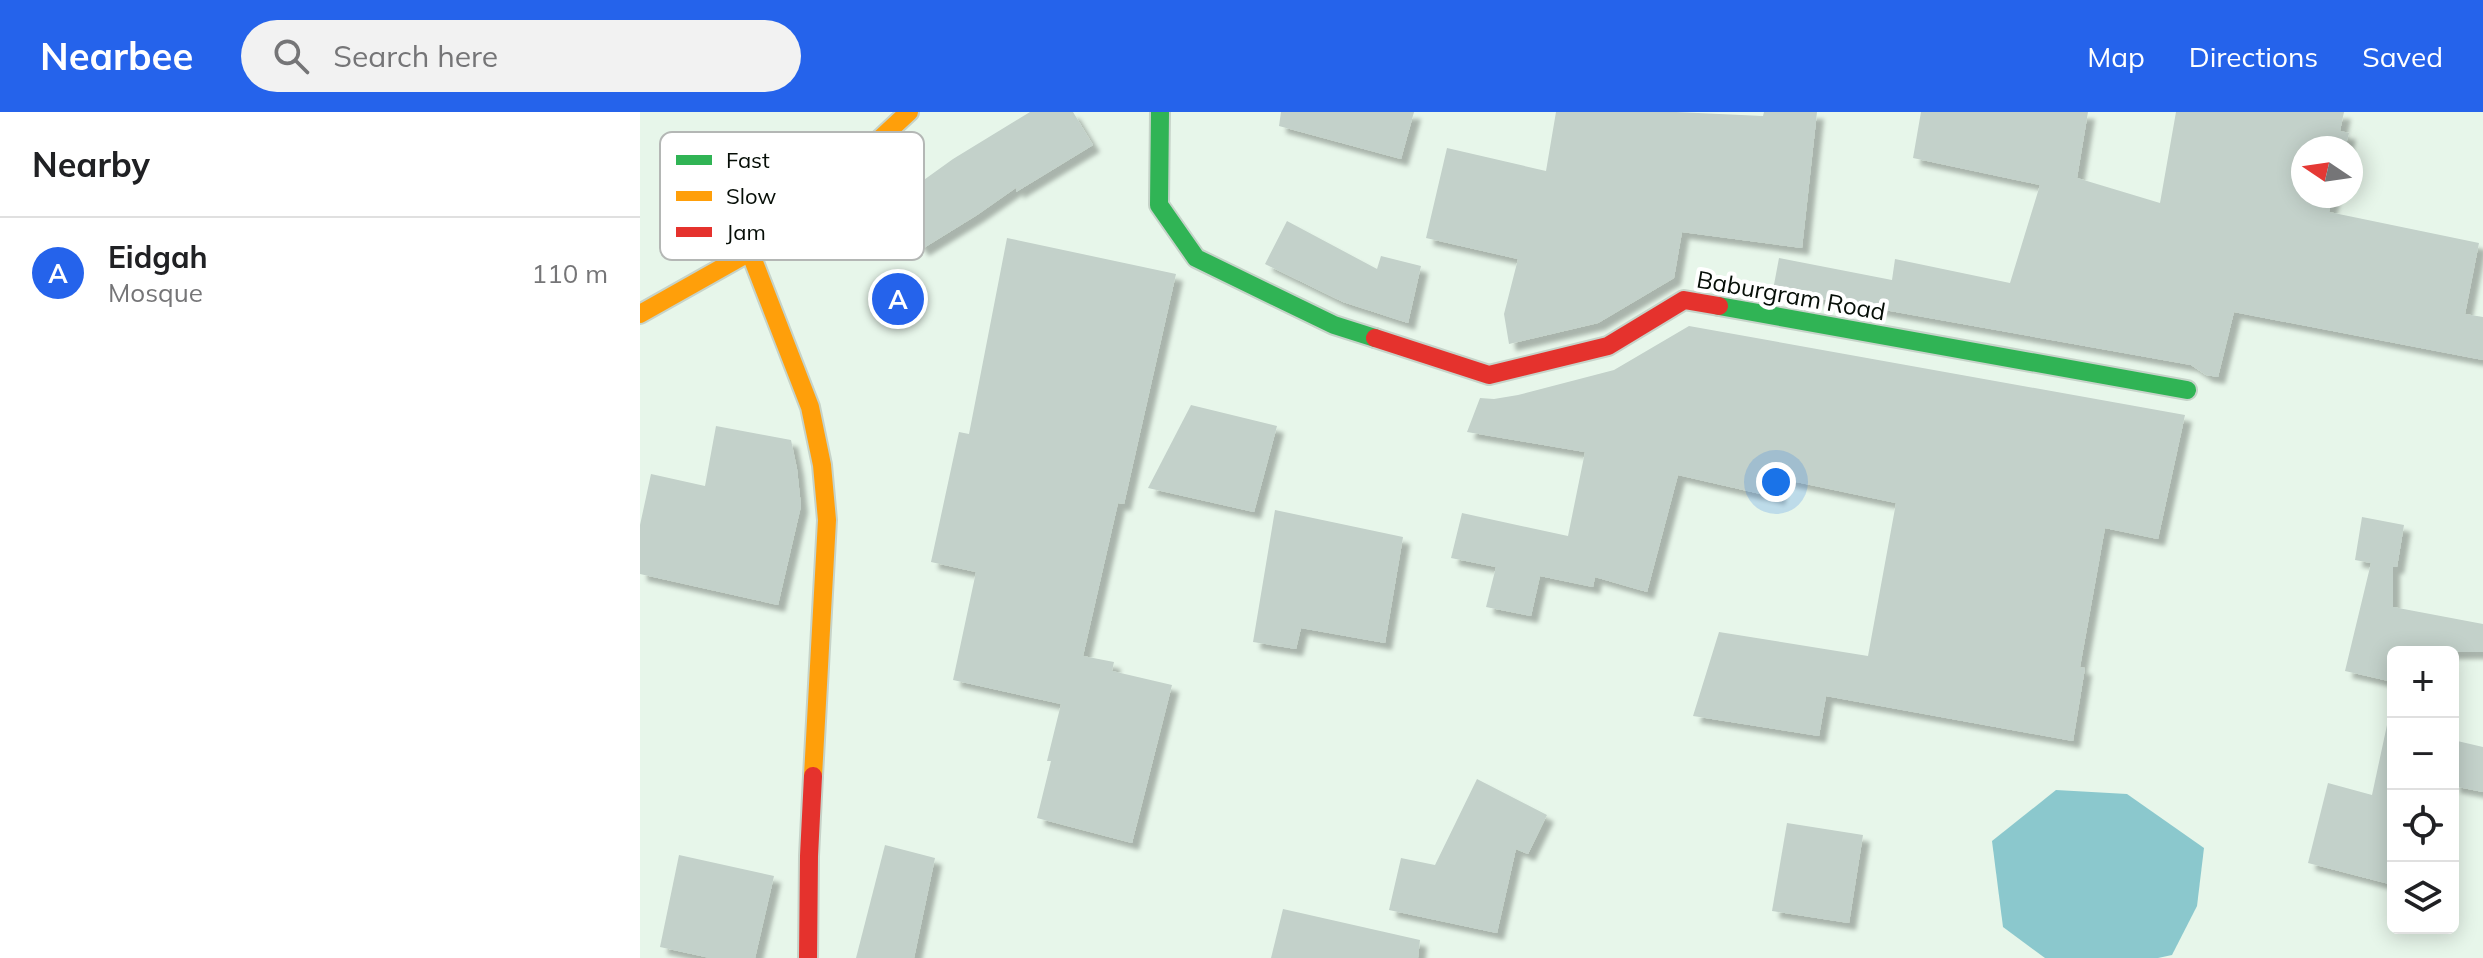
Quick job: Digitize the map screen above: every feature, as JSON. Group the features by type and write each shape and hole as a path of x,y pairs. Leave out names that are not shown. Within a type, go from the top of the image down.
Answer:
{"street":[{"path":"887,132 909,112"},
{"name":"Baburgram Road","path":"1160,112 1159,205 1196,258 1334,325 1489,375 1608,346 1684,300 2187,390"},
{"path":"640,314 736,260"},
{"path":"753,260 810,407 825,492 827,520 809,856 808,958"}],"water":[{"path":"2056,790 2127,794 2204,848 2197,906 2172,955 2158,958 2045,958 2003,927 1992,841"}],"building":[{"path":"1030,112 1073,112 1093,145 1016,192 1017,187 924,248 924,180"},
{"path":"1281,112 1414,112 1401,159 1279,126"},
{"path":"1556,112 1763,116 1764,112 1817,112 1802,248 1682,232 1674,278 1598,323 1509,344 1504,314 1518,259 1426,238 1447,148 1546,171"},
{"path":"1921,112 2088,112 2077,178 2160,203 2176,112 2344,112 2340,131 2349,133 2348,136 2291,136 2291,208 2330,208 2329,212 2479,243 2465,314 2483,317 2483,360 2234,312 2218,377 2206,375 2191,365 1773,290 1779,258 1892,280 1895,259 2010,283 2040,185 1913,158"},
{"path":"1287,221 1377,269 1381,256 1421,266 1408,323 1343,302 1265,264"},
{"path":"1007,238 1176,274 1124,504 1118,503 1083,656 1114,662 1112,671 1172,685 1132,843 1037,818 1061,704 953,680 976,572 931,562 959,432 969,434"},
{"path":"1689,326 2185,415 2158,539 2105,528 2080,667 2085,668 2073,741 1826,696 1819,736 1693,716 1719,632 1868,656 1896,503 1782,479 1778,498 1678,475 1647,592 1595,577 1593,587 1540,576 1531,616 1486,607 1496,567 1451,558 1462,513 1568,536 1585,452 1467,432 1480,398 1518,395 1614,370"},
{"path":"1191,405 1277,426 1254,512 1148,488"},
{"path":"716,426 791,440 801,506 778,605 640,574 640,525 651,474 705,486"},
{"path":"1275,510 1403,537 1385,643 1301,628 1296,649 1253,642"},
{"path":"2362,517 2404,525 2397,567 2393,567 2393,607 2483,624 2483,652 2459,652 2459,646 2387,646 2387,681 2345,671 2371,563 2355,560"},
{"path":"2387,725 2387,883 2308,863 2328,783 2372,795"},
{"path":"2459,741 2483,747 2483,792 2459,787"},
{"path":"1477,779 1547,815 1528,854 1516,849 1497,933 1389,910 1401,858 1435,865"},
{"path":"1787,823 1863,835 1849,923 1772,911"},
{"path":"885,845 935,858 914,958 856,958"},
{"path":"679,855 774,876 755,958 710,958 660,947"},
{"path":"1283,909 1420,940 1418,958 1271,958"}],"traffic: fast":[{"path":"1160,112 1159,205 1196,258 1334,325 1375,338"},
{"path":"1719,306 2187,390"}],"traffic: slow":[{"path":"887,132 909,112"},
{"path":"640,314 736,260"},
{"path":"753,260 810,407 822,465 827,520 813,776"}],"traffic: jam":[{"path":"1375,338 1489,375 1608,346 1684,300 1719,306"},
{"path":"808,958 813,776"}],"place":[{"name":"Eidgah","path":"898,299"}]}
